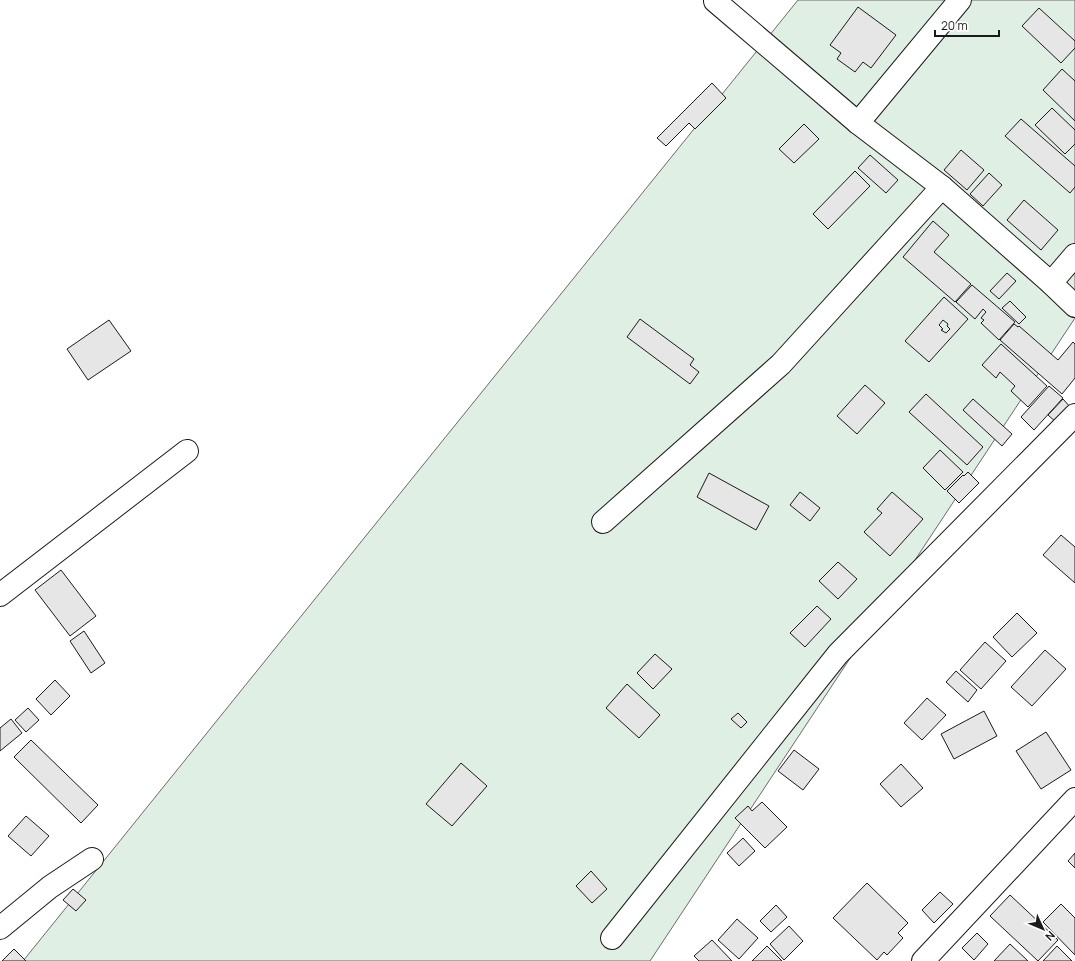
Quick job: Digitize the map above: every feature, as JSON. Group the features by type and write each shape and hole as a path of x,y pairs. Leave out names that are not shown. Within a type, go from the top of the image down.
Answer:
{"street":[{"path":"858,123 960,0"},
{"path":"714,1 858,123 942,187 1075,306"},
{"path":"603,522 781,364 942,187"},
{"path":"1051,283 1075,255"},
{"path":"612,938 838,654 1075,416"},
{"path":"0,595 187,451"},
{"path":"922,961 1075,800"},
{"path":"0,928 50,887 92,859"}],"green space":[{"path":"798,0 1075,0 1075,318 650,961 23,961"}],"building":[{"path":"858,7 896,35 871,68 863,62 855,72 837,59 841,53 830,45"},
{"path":"1039,8 1075,41 1075,48 1061,63 1022,26"},
{"path":"1062,69 1075,81 1075,121 1043,90"},
{"path":"712,83 726,98 695,129 689,123 666,146 657,138"},
{"path":"1052,108 1075,130 1075,144 1065,154 1035,125"},
{"path":"1021,119 1075,166 1075,187 1070,193 1005,136"},
{"path":"804,124 819,139 794,163 779,149"},
{"path":"961,150 984,170 967,190 944,170"},
{"path":"870,155 898,180 886,193 858,168"},
{"path":"855,171 870,186 828,229 813,214"},
{"path":"989,173 1002,185 983,206 970,194"},
{"path":"1024,200 1058,230 1041,250 1007,220"},
{"path":"933,221 949,235 934,252 971,284 955,302 903,257"},
{"path":"1007,273 1016,281 999,299 990,291"},
{"path":"972,285 1015,322 999,340 981,323 984,320 981,318 986,312 983,309 975,319 956,302"},
{"path":"944,297 968,319 929,362 905,341","holes":["943,320 948,324 947,326 950,329 946,333 941,330 943,329 939,325"]},
{"path":"1010,301 1026,317 1019,324 1002,308"},
{"path":"640,319 694,359 690,365 699,372 690,384 627,337"},
{"path":"109,320 131,351 88,380 67,349"},
{"path":"1014,324 1018,327 1019,326 1058,360 1073,342 1075,344 1075,378 1062,394 1000,340"},
{"path":"1001,344 1047,386 1028,407 1011,391 1015,386 1000,372 996,378 982,365"},
{"path":"865,385 885,403 857,434 837,416"},
{"path":"1049,386 1063,398 1034,430 1021,417"},
{"path":"926,394 983,447 967,465 909,412"},
{"path":"973,399 1012,434 1002,446 963,410"},
{"path":"1063,399 1071,408 1057,423 1048,415"},
{"path":"940,450 963,472 945,490 923,468"},
{"path":"968,472 979,483 959,503 947,491"},
{"path":"709,473 769,506 756,530 697,497"},
{"path":"800,492 820,508 810,521 790,505"},
{"path":"892,492 923,519 890,556 864,532 882,513 877,509"},
{"path":"1061,535 1075,547 1075,583 1043,555"},
{"path":"838,562 857,579 838,599 819,581"},
{"path":"61,570 96,616 70,636 35,590"},
{"path":"817,606 831,619 805,647 790,633"},
{"path":"1017,613 1037,633 1012,657 993,637"},
{"path":"84,631 105,663 91,673 70,641"},
{"path":"985,642 1006,661 981,689 960,670"},
{"path":"1045,650 1066,669 1032,706 1011,687"},
{"path":"655,654 672,669 653,689 637,673"},
{"path":"956,671 977,690 968,702 946,682"},
{"path":"55,680 70,696 51,715 36,699"},
{"path":"627,684 660,715 639,738 606,708"},
{"path":"927,698 946,715 922,740 904,723"},
{"path":"28,708 39,720 26,732 15,720"},
{"path":"984,711 997,736 954,759 941,734"},
{"path":"738,713 747,722 741,728 731,719"},
{"path":"11,719 22,733 0,751 0,728"},
{"path":"1046,732 1071,770 1041,789 1016,751"},
{"path":"31,740 98,805 81,823 14,757"},
{"path":"794,750 819,769 803,790 778,771"},
{"path":"461,763 487,786 452,826 426,804"},
{"path":"901,764 923,788 901,807 880,784"},
{"path":"762,802 787,827 765,848 735,818 748,806 752,811"},
{"path":"26,816 49,836 31,856 8,836"},
{"path":"743,838 755,851 739,866 727,853"},
{"path":"1075,853 1075,868 1068,861"},
{"path":"591,871 607,889 592,903 576,886"},
{"path":"867,883 908,923 898,933 903,938 887,955 884,952 877,960 833,918"},
{"path":"73,889 86,900 76,911 63,900"},
{"path":"940,892 953,904 934,923 922,910"},
{"path":"1010,895 1058,940 1038,961 990,916"},
{"path":"1061,904 1075,918 1075,955 1043,922"},
{"path":"776,905 787,917 771,932 760,921"},
{"path":"737,919 758,938 739,959 718,940"},
{"path":"789,926 803,941 784,960 770,944"},
{"path":"977,933 988,944 974,960 962,948"},
{"path":"712,940 732,961 699,961 694,956"},
{"path":"1010,944 1028,961 994,961"},
{"path":"767,946 782,961 752,961"},
{"path":"1057,946 1072,961 1043,961"},
{"path":"14,949 26,961 2,961"}]}
